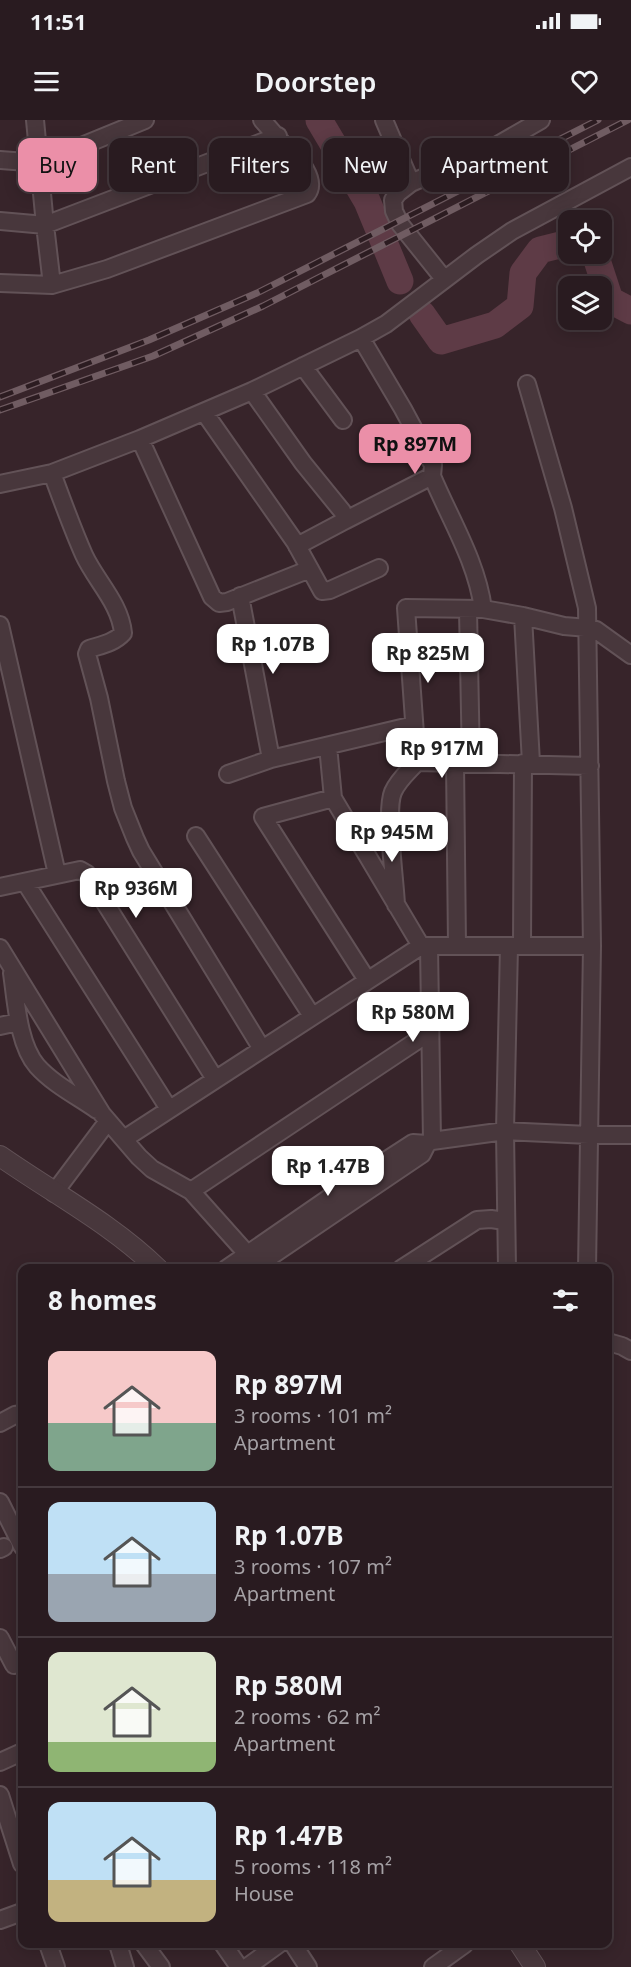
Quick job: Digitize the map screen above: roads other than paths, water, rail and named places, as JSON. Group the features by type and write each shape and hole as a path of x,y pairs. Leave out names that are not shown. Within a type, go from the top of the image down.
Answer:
{"street":[{"path":"34,120 37,138"},
{"path":"97,140 145,120"},
{"path":"0,283 52,285 107,268 307,194 310,190 309,178 304,169 262,120"},
{"path":"384,120 411,183"},
{"path":"444,279 400,224 394,211 393,200 411,183 496,146 541,120"},
{"path":"0,221 45,225 278,136"},
{"path":"0,160 18,161"},
{"path":"0,484 52,473 140,439 252,391 361,338 387,324 444,279 512,231 630,170"},
{"path":"42,192 52,285"},
{"path":"361,338 433,465 432,476 466,549 481,594 475,609 463,762 457,945"},
{"path":"303,366 343,420"},
{"path":"527,384 563,508 587,608 592,946 587,1264"},
{"path":"252,391 303,463 342,511 346,520"},
{"path":"204,412 297,546 322,591 330,590 379,568"},
{"path":"140,439 212,597 219,603 227,602 310,569"},
{"path":"52,473 84,556 116,608 122,626 123,633 120,636 108,643 89,649 87,654 123,808 141,851 262,1049"},
{"path":"297,546 432,476"},
{"path":"240,596 271,759"},
{"path":"396,905 390,813 392,794 397,784 417,762 406,608 475,609 523,616 564,626 588,628 596,630 631,655"},
{"path":"504,1264 505,1131 527,763 523,616"},
{"path":"0,625 57,874"},
{"path":"228,774 271,759 414,725"},
{"path":"328,746 333,798 396,905 425,946 430,1032 429,1142"},
{"path":"417,762 590,766"},
{"path":"333,798 263,817 367,980"},
{"path":"196,836 312,1016"},
{"path":"0,887 80,870 91,878 215,1079"},
{"path":"25,882 169,1109"},
{"path":"124,1139 367,980 425,946 592,946"},
{"path":"0,948 105,1118 152,1169 191,1191 252,1263 339,1191 413,1143 505,1131 631,1135"},
{"path":"11,964 18,1022 36,1065 105,1118"},
{"path":"0,1026 18,1022"},
{"path":"191,1191 430,1032"},
{"path":"54,1193 105,1118"},
{"path":"0,1156 128,1243 153,1264"},
{"path":"408,1264 477,1220 505,1221"},
{"path":"612,1343 631,1351"},
{"path":"0,1423 18,1415"},
{"path":"0,1503 18,1538"},
{"path":"0,1638 12,1666"},
{"path":"0,1762 18,1754"},
{"path":"0,1795 18,1851"},
{"path":"0,1920 18,1913"},
{"path":"49,1948 56,1967"},
{"path":"119,1948 125,1967"},
{"path":"147,1948 161,1967"},
{"path":"226,1948 239,1967"},
{"path":"247,1967 273,1948"},
{"path":"296,1948 308,1967"},
{"path":"433,1967 459,1948"},
{"path":"523,1948 535,1967"}],"waterway":[{"path":"319,120 367,201 400,281"},
{"path":"422,314 441,341 495,325 520,306 523,273 540,250 558,246"},
{"path":"598,264 610,300 631,311"}],"railway":[{"path":"0,397 149,340 257,293 598,120"},
{"path":"0,410 153,356 263,306 628,120"}]}
